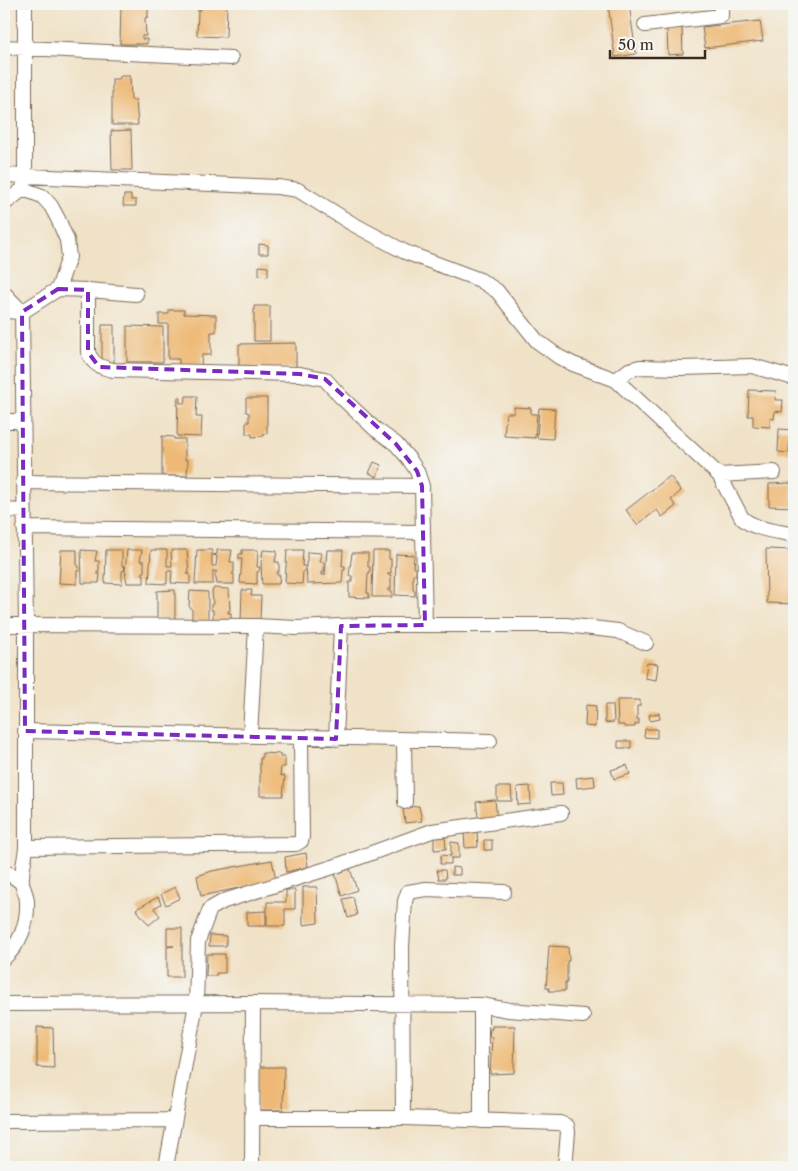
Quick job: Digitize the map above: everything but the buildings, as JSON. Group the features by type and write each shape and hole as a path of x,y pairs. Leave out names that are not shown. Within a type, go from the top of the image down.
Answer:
{"street":[{"path":"4,204 24,182 25,4"},
{"path":"645,25 721,16 721,4"},
{"path":"4,48 231,58"},
{"path":"4,175 24,182 278,187 298,190 351,223 405,252 480,280 497,291 537,341 559,357 573,364 616,380 719,475 742,518 747,523 794,535"},
{"path":"24,182 51,206 67,240 69,257 58,289"},
{"path":"4,311 22,312 58,289 136,294"},
{"path":"88,290 88,352 91,360 99,367 113,370 300,374 325,379 341,398 374,428 396,444 417,471 422,486 425,625"},
{"path":"4,293 22,312 26,626 26,848 22,884 28,900 21,936 12,951 4,958"},
{"path":"616,380 629,370 640,367 752,366 794,378"},
{"path":"4,421 22,420"},
{"path":"719,475 774,472"},
{"path":"23,482 422,486"},
{"path":"4,510 24,511"},
{"path":"24,528 423,532"},
{"path":"4,625 256,626 297,628 363,624 566,625 618,631 646,643"},
{"path":"250,735 256,626"},
{"path":"336,739 341,626"},
{"path":"25,731 490,741"},
{"path":"26,848 296,844 301,841 302,837 301,738"},
{"path":"404,740 405,802"},
{"path":"166,1167 196,1004 198,941 210,909 224,902 333,867 432,831 561,813"},
{"path":"4,873 10,874 22,884"},
{"path":"403,1118 402,946 405,901 408,892 441,889 504,892"},
{"path":"252,1167 253,1003"},
{"path":"4,1004 253,1003 481,1005 509,1010 583,1016"},
{"path":"481,1005 481,1122"},
{"path":"252,1118 403,1118 481,1122 560,1123 567,1126 568,1132 565,1167"},
{"path":"4,1121 174,1120"}],"highlighted area":[{"path":"58,289 88,290 88,352 99,367 300,374 325,379 396,444 417,471 422,486 425,625 341,626 336,739 25,731 22,312 38,300"}]}
